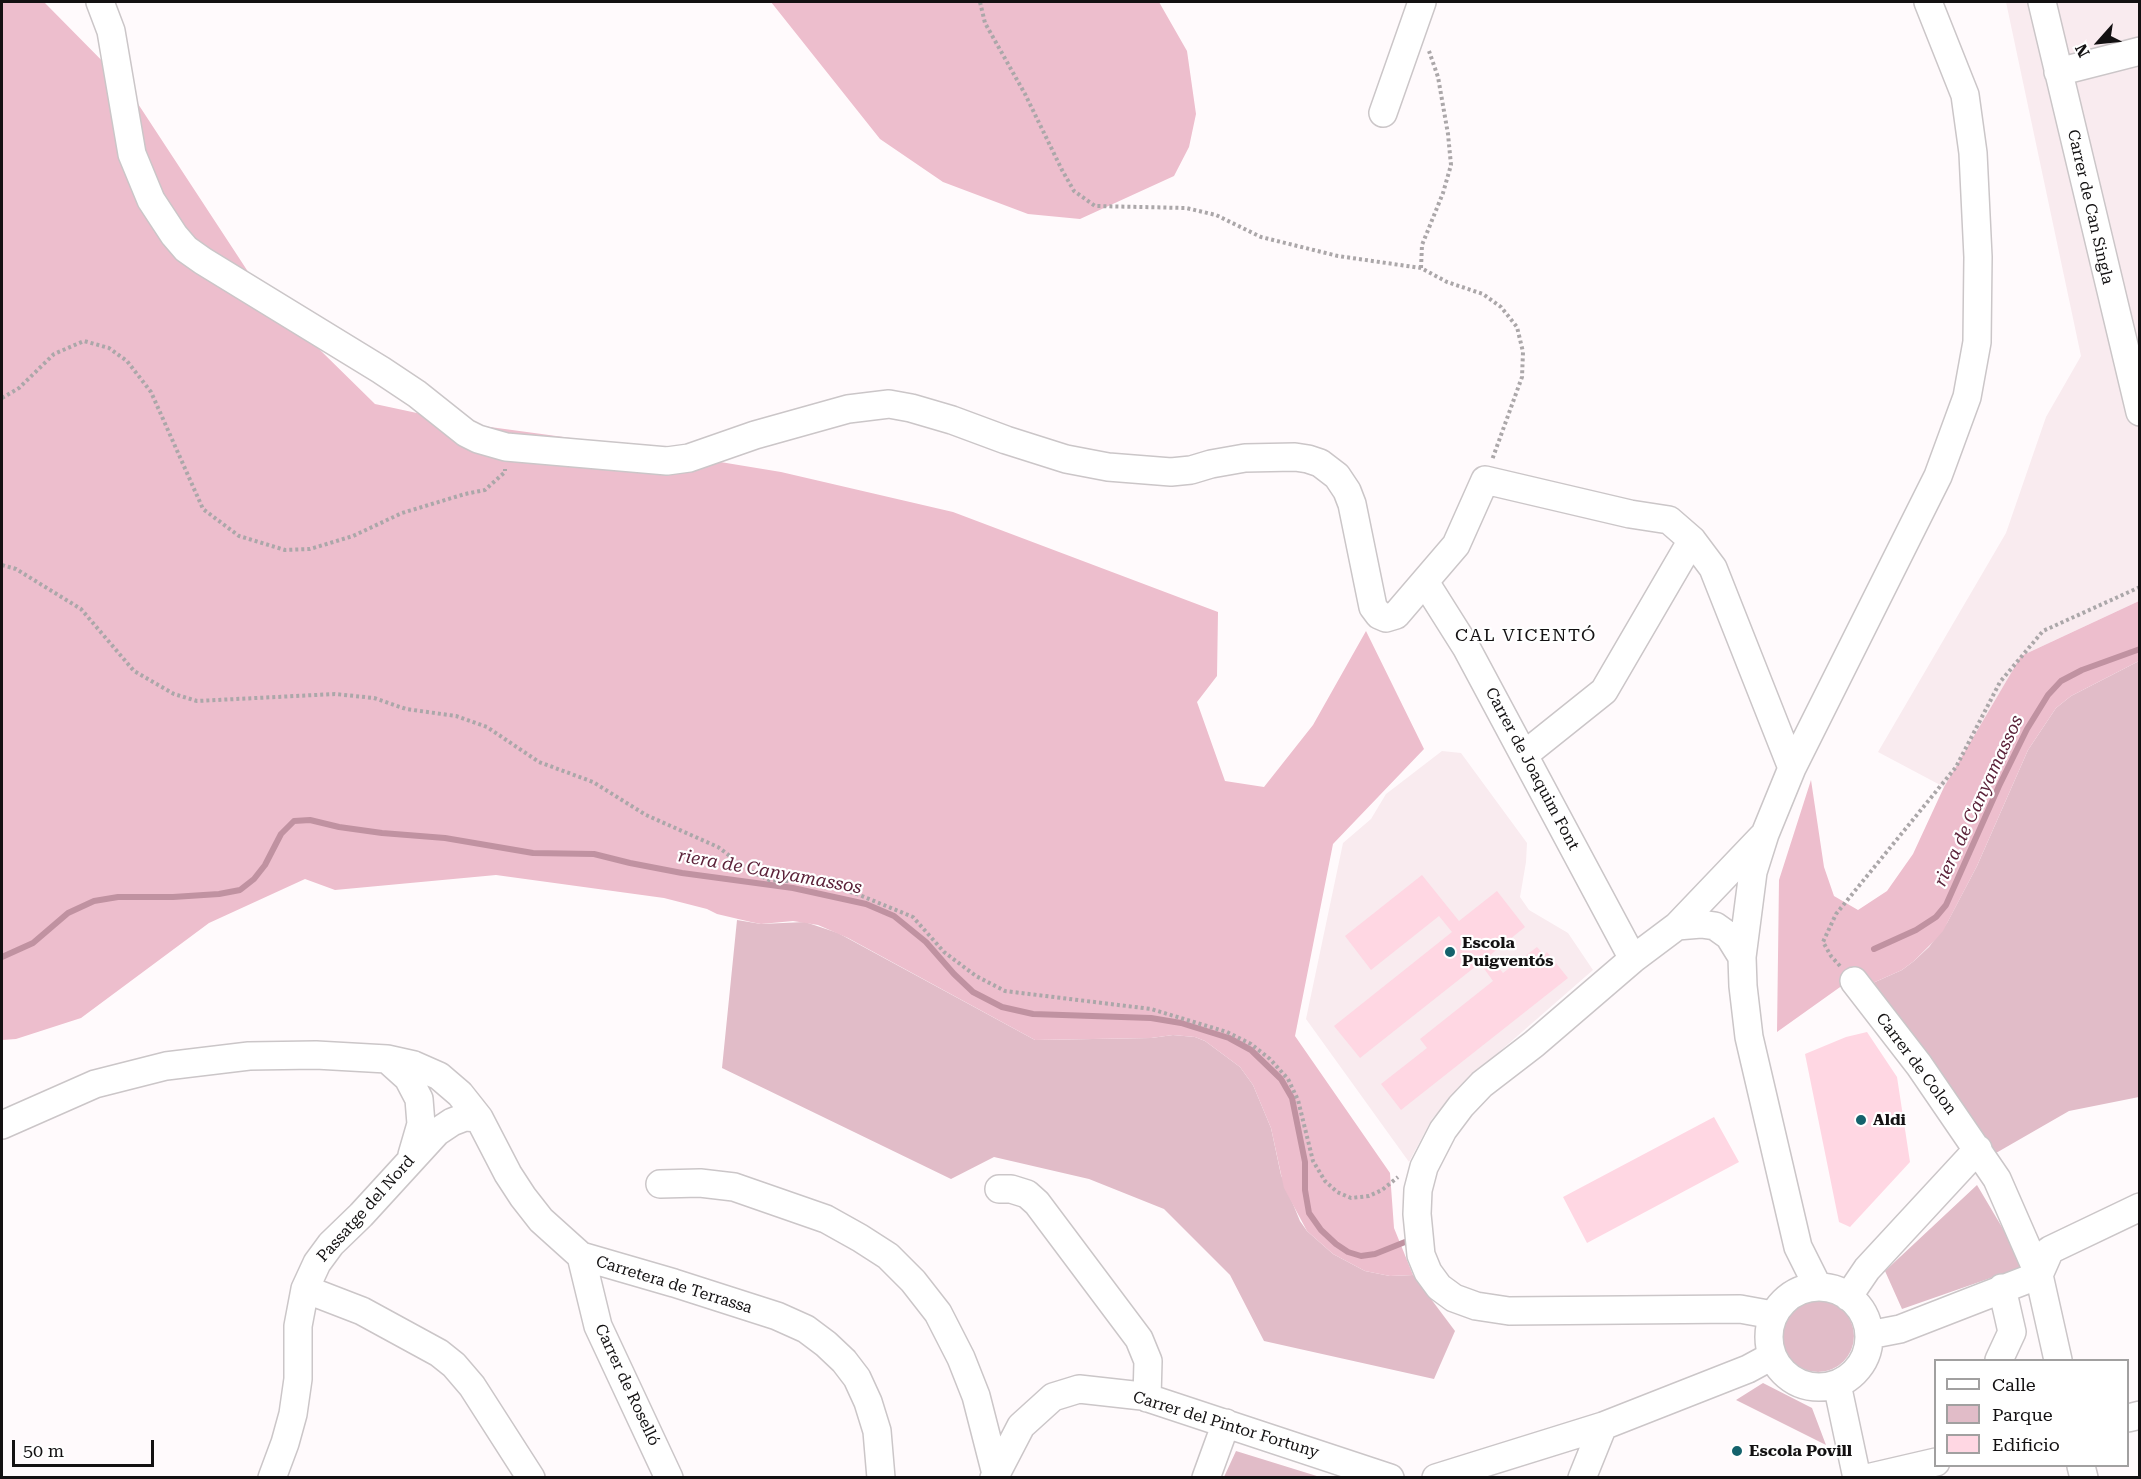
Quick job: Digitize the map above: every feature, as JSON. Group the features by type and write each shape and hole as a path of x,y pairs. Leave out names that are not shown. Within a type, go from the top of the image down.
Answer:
{"street":[{"path":"100,2 111,31 132,154 151,200 186,249 381,370 417,394 466,433 478,439 506,447 667,461 681,459 848,409 889,404 952,420 1066,459 1108,466 1171,472 1245,458 1308,459 1337,476 1347,491 1352,504 1373,607 1376,612 1386,618 1396,615 1456,545 1485,480 1630,514 1669,520 1692,540 1713,568 1792,768"},
{"path":"1818,1287 1798,1246 1749,1037 1742,957 1753,872 1765,834 1792,768 1938,476 1967,397 1977,342 1978,257 1974,165 1965,94 1928,2"},
{"name":"Carrer de Can Singla","path":"2042,2 2139,412"},
{"path":"1383,113 1418,12"},
{"path":"2058,72 2139,51"},
{"path":"1524,755 1604,691 1692,540"},
{"name":"Carrer de Joaquim Font","path":"1425,582 1466,646 1633,959"},
{"path":"1765,834 1677,926 1633,959 1534,1044 1482,1084 1443,1130 1424,1167 1418,1190 1418,1202 1421,1255 1428,1272 1439,1287 1454,1298 1476,1306 1509,1311 1740,1310 1773,1315"},
{"path":"1677,926 1701,924 1715,926 1729,936 1742,957"},
{"name":"Carrer de Colon","path":"1854,981 1919,1065 1997,1179 2039,1275 2058,1359"},
{"name":"Carretera de Terrassa","path":"2,1125 95,1084 166,1066 249,1056 352,1055 414,1065 440,1076 460,1094 479,1118 508,1174 540,1220 581,1257 674,1283 777,1316 806,1329 826,1344 844,1361 857,1378 868,1402 877,1431 881,1478"},
{"path":"387,1059 408,1078 419,1099 421,1124 411,1159"},
{"name":"Passatge del Nord","path":"272,1478 293,1414 298,1379 298,1326 305,1289 317,1263 331,1244 361,1215 437,1132 465,1117 479,1118"},
{"path":"1848,1297 1867,1269 1978,1149"},
{"path":"660,1184 700,1183 734,1187 826,1219 888,1256 913,1281 938,1313 962,1358 976,1396 995,1476"},
{"path":"999,1189 1011,1189 1027,1194 1037,1203 1139,1339 1148,1361 1147,1398"},
{"path":"1869,1335 1900,1329 2039,1275 2050,1250 2139,1207"},
{"path":"1791,1295 1798,1246"},
{"name":"Carrer de Roselló","path":"581,1257 598,1326 669,1478"},
{"path":"1818,1287 1834,1289 1848,1297 1859,1307 1866,1320 1869,1335 1861,1365 1847,1379 1823,1388 1797,1383 1778,1367 1772,1356 1768,1335 1773,1315 1784,1300 1804,1289 1818,1287"},
{"path":"1999,1359 2012,1332 2002,1288"},
{"path":"305,1289 362,1311 439,1353 454,1365 472,1386 531,1478"},
{"path":"1436,1478 1603,1426 1748,1369 1772,1356"},
{"path":"1837,1384 1857,1478"},
{"name":"Carrer del Pintor Fortuny","path":"995,1476 1020,1426 1053,1397 1079,1389 1147,1398 1390,1478"},
{"path":"1206,1478 1226,1423"},
{"path":"1582,1478 1603,1426"},
{"path":"1867,1478 1934,1462"}],"path":[{"path":"980,2 985,23 1025,94 1062,170 1074,191 1095,206 1186,208 1216,215 1261,237 1327,253 1421,268 1447,282 1483,294 1501,307 1517,327 1523,352 1522,377 1485,480"},
{"path":"1418,12 1438,77 1451,165 1443,193 1422,245 1421,268"},
{"path":"2,398 19,388 54,354 84,341 109,348 127,361 152,392 203,509 239,536 285,550 310,549 353,536 402,513 485,490 505,472 506,447"},
{"path":"2,565 16,569 81,609 134,671 174,694 197,701 335,694 374,698 406,709 456,716 488,727 539,762 593,782 646,815 718,847 747,869 769,880 819,883 857,894 913,917 944,952 976,976 1005,991 1151,1009 1227,1032 1251,1044 1270,1059 1288,1079 1298,1100 1313,1161 1325,1181 1337,1192 1351,1198 1370,1196 1408,1172 1424,1167"},
{"path":"1854,981 1831,956 1823,942 1836,914 1956,767 2000,682 2043,631 2139,587"}],"shaded area":[{"path":"2,2 44,2 125,84 262,293 375,404 468,424 593,441 781,472 953,512 1218,612 1217,676 1197,702 1225,781 1264,787 1313,725 1366,631 1424,749 1333,844 1295,1036 1390,1173 1394,1228 1413,1275 1390,1276 1365,1271 1333,1254 1307,1231 1284,1188 1271,1128 1253,1085 1240,1067 1205,1041 1195,1037 1173,1035 1151,1038 1035,1040 848,938 818,925 793,921 761,924 664,898 496,875 335,890 305,879 209,923 81,1018 16,1039 2,1040"},
{"path":"771,2 1159,2 1187,51 1196,114 1189,147 1174,176 1080,219 1028,214 943,182 880,139"},
{"path":"2006,2 2139,2 2139,601 2021,656 1944,787 1878,752 2006,533 2046,417 2081,356"},
{"path":"2139,601 2139,661 2071,696 2056,708 2028,750 1977,866 1943,931 1902,970 1866,986 1857,975 1777,1032 1779,880 1811,780 1824,867 1834,896 1858,910 1887,891 1913,854 1944,787 2021,656"},
{"name":"Escola Puigventós","path":"1442,751 1461,753 1527,843 1520,897 1529,910 1568,933 1593,970 1457,1091 1432,1119 1409,1162 1306,1019 1343,843 1371,819 1386,794"}],"green space":[{"path":"2139,661 2139,1097 2069,1111 1996,1153 1866,986 1902,970 1914,961 1929,947 1947,923 1977,866 2028,750 2056,708 2071,696"},
{"path":"737,920 761,924 805,922 838,933 1035,1040 1151,1038 1173,1035 1195,1037 1205,1041 1240,1067 1253,1085 1271,1128 1281,1175 1300,1221 1307,1231 1333,1254 1365,1271 1390,1276 1413,1275 1455,1331 1434,1379 1264,1341 1230,1275 1164,1209 1089,1179 994,1157 951,1179 722,1068"},
{"path":"1977,1185 2025,1266 1902,1309 1885,1271"},
{"path":"1818,1300 1832,1303 1844,1310 1851,1322 1854,1336 1851,1350 1844,1362 1832,1369 1818,1372 1804,1369 1792,1362 1785,1350 1782,1336 1785,1322 1792,1310 1804,1303"},
{"path":"1763,1383 1812,1408 1826,1445 1736,1400"},
{"path":"1236,1451 1320,1477 1224,1477"}],"building":[{"path":"1422,875 1459,921 1497,891 1525,927 1489,956 1503,973 1537,947 1544,955 1547,952 1568,978 1401,1110 1381,1084 1427,1048 1420,1039 1493,981 1480,963 1360,1058 1334,1026 1452,932 1439,916 1371,970 1345,936"},
{"name":"Aldi","path":"1867,1032 1897,1077 1910,1162 1850,1227 1839,1222 1805,1054 1846,1037"},
{"path":"1714,1117 1739,1162 1587,1243 1563,1197"}],"waterway":[{"name":"riera de Canyamassos","path":"1874,949 1916,930 1936,917 1946,905 1999,786 2027,729 2048,695 2061,681 2082,670 2140,649"},
{"name":"riera de Canyamassos","path":"2,957 33,943 68,913 94,901 118,897 219,894 240,890 254,879 265,865 281,834 294,821 310,820 382,833 445,838 533,853 594,854 682,873 793,888 866,904 894,916 926,942 973,992 1002,1007 1033,1014 1151,1018 1181,1023 1229,1038 1251,1050 1281,1079 1292,1098 1305,1162 1305,1190 1309,1213 1321,1230 1348,1252 1361,1256 1375,1254 1405,1242"}],"place":[{"name":"Escola Puigventós","path":"1450,952"},
{"name":"Aldi","path":"1861,1120"},
{"name":"Escola Povill","path":"1737,1451"}],"district":[{"name":"CAL VICENTÓ","path":"1526,636"}]}
